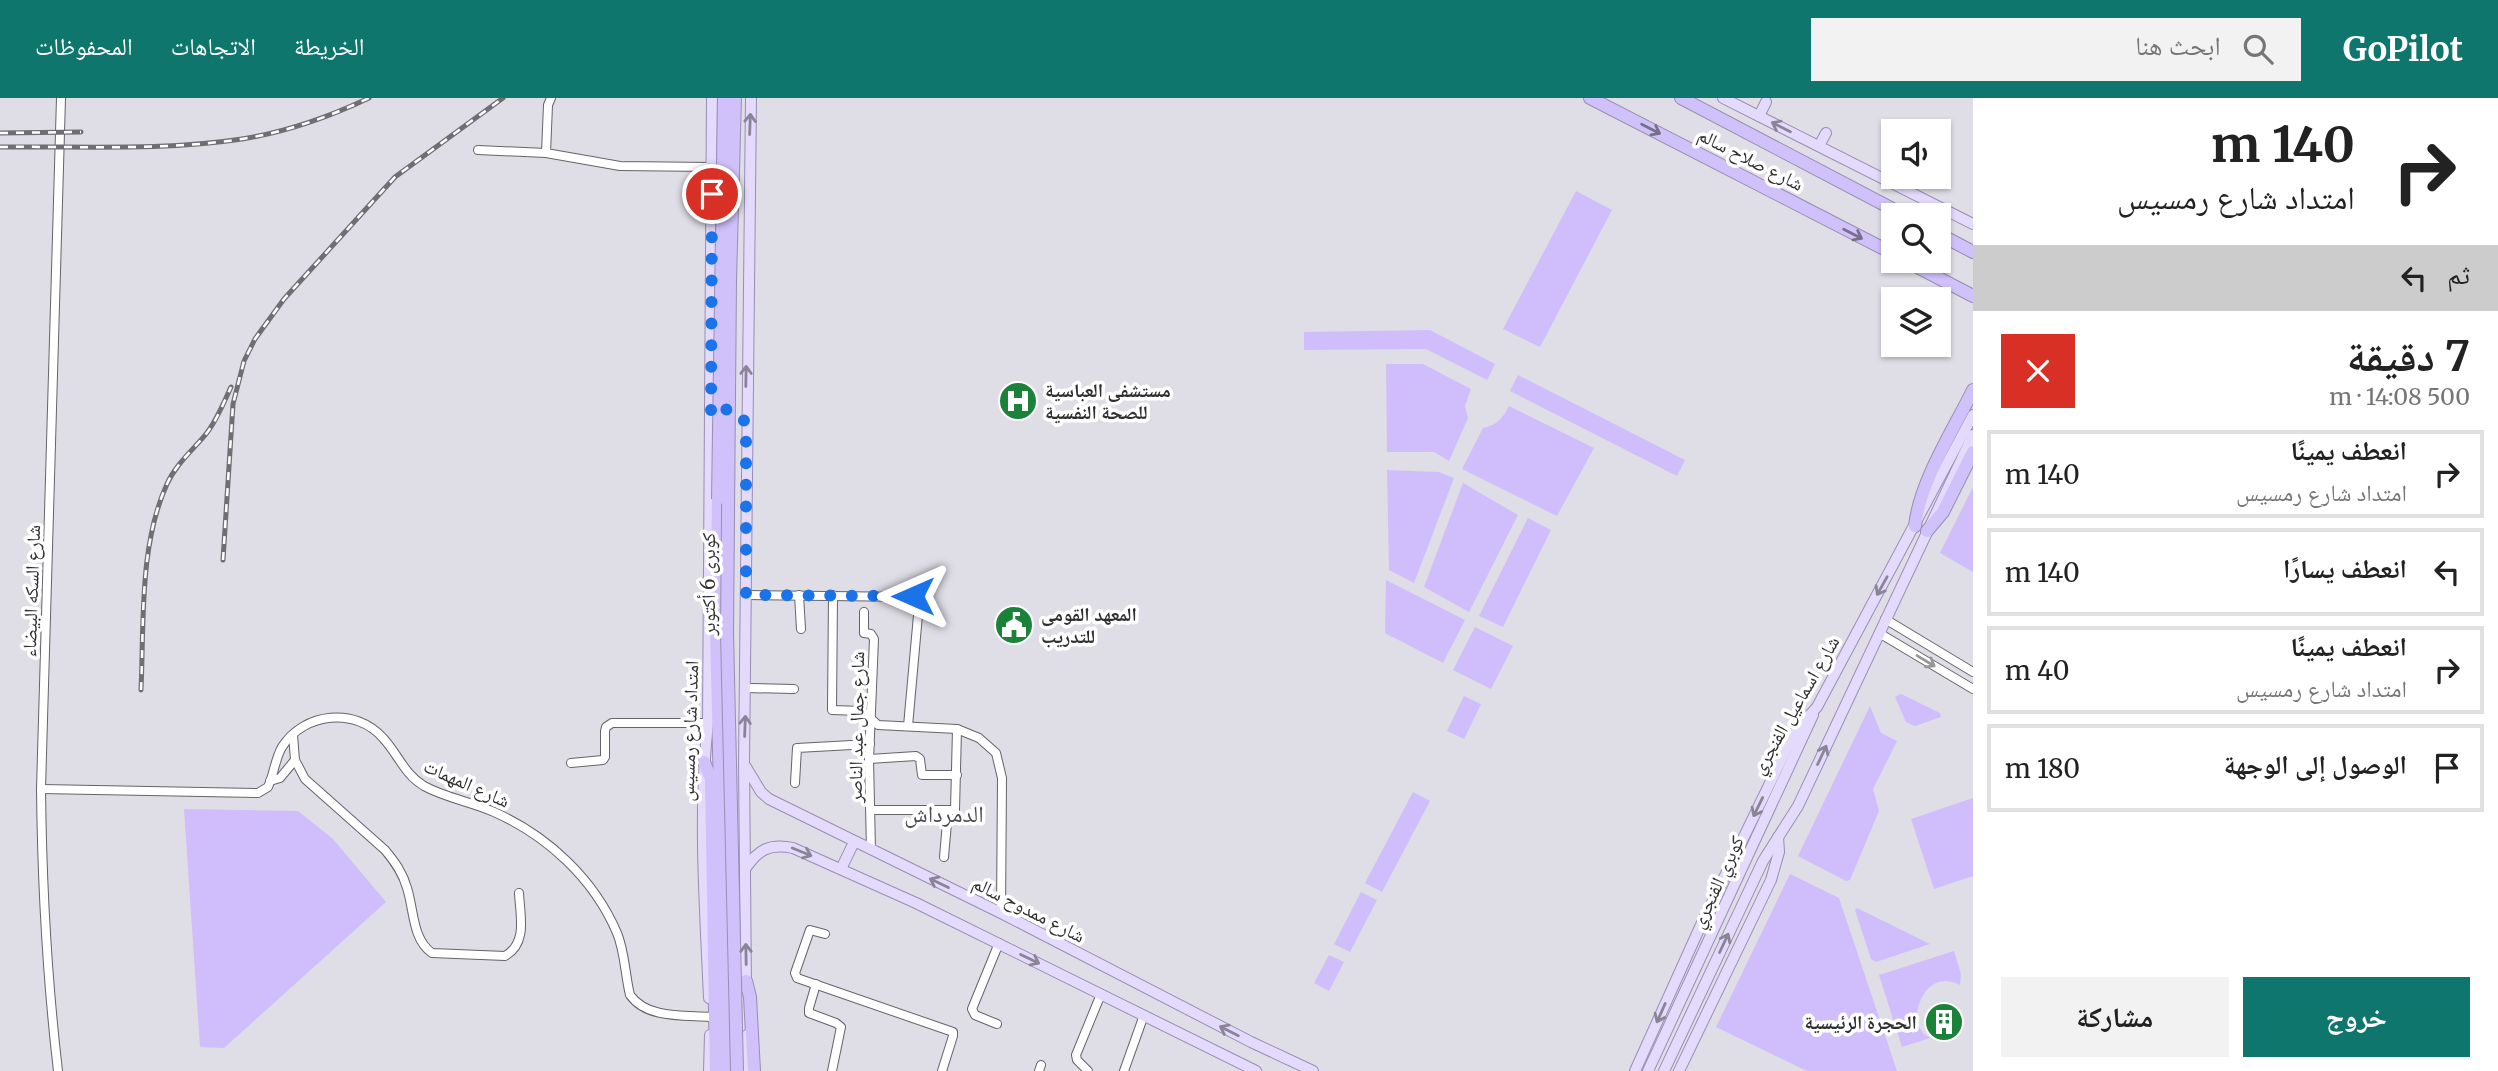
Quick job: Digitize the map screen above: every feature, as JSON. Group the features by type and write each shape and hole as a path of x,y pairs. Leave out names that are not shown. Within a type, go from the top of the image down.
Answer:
{"highway":[{"name":"كوبرى 6 أكتوبر","path":"724,98 716,631 727,1071"},
{"name":"كوبرى 6 أكتوبر","path":"735,98 730,281 727,632 737,1071"},
{"name":"شارع صلاح سالم","path":"1590,98 1881,247"},
{"name":"شارع صلاح سالم","path":"1681,98 1881,203"},
{"path":"1951,240 1973,252"},
{"path":"1929,273 1973,296"},
{"path":"1969,442 1943,512 1921,528 1917,512 1931,475 1973,390"},
{"path":"704,762 711,779 716,1071"},
{"path":"746,981 752,1022 754,1071"}],"main road":[{"name":"امتداد شارع رمسيس","path":"709,1071 704,762 709,723 712,98"},
{"path":"747,1071 744,763 751,98"},
{"path":"1723,98 1973,224"},
{"path":"1759,116 1766,102"},
{"path":"1819,146 1826,133"},
{"path":"712,222 719,237 728,243 740,239 748,225"},
{"path":"711,415 726,409 742,416 746,424"},
{"path":"1969,442 1973,415"},
{"name":"شارع اسماعيل الفنجري","path":"1635,1071 1700,927 1796,730 1817,706 1969,442"},
{"name":"شارع اسماعيل الفنجري","path":"1679,1071 1771,880 1779,852 1778,837 1805,791 1879,633 1921,528"},
{"name":"كوبري الفنجري","path":"1648,1071 1817,706"},
{"name":"شارع ممدوح سالم","path":"744,763 761,792 769,799 1312,1071"},
{"name":"كوبري الفنجري","path":"1664,1071 1763,861 1778,837"},
{"path":"841,869 854,842"},
{"path":"745,869 755,854 769,847 793,848 999,943 1256,1071"},
{"path":"1242,1065 1251,1042"}],"street":[{"path":"54,98 62,110"},
{"name":"شارع السكه البيضاء","path":"58,1071 49,999 42,895 41,789 61,98"},
{"path":"545,153 547,115 551,98"},
{"path":"478,150 545,153 620,166 711,167"},
{"path":"746,595 913,596 918,600 908,726"},
{"path":"799,595 801,629"},
{"path":"833,595 834,711 862,711 878,725 957,729 971,733 996,753 1002,778 1001,913"},
{"name":"شارع جمال عبد الناصر","path":"864,612 864,633 871,634 874,639 869,759 871,850"},
{"path":"1885,619 1973,672"},
{"path":"1879,633 1973,689"},
{"path":"746,688 794,689"},
{"name":"شارع المهمات","path":"293,735 305,726 324,718 345,718 365,724 382,736 407,772 424,786 494,812 540,838 575,869 593,890 618,934 630,995 636,1004 654,1012 710,1017"},
{"path":"571,763 603,760 605,731 611,723 709,723"},
{"path":"870,810 955,810 957,729"},
{"path":"41,789 258,793 268,787 278,755 293,735"},
{"path":"293,735 295,760 299,770 313,787 385,850 395,862 408,890 418,935 427,950 432,953 505,956 510,953 517,946 521,935 519,893"},
{"path":"794,783 797,748 870,744"},
{"path":"869,759 916,756 920,759 922,775 957,775"},
{"path":"271,781 280,778 295,760"},
{"path":"944,858 948,811"},
{"path":"825,934 810,930 795,972 797,978 953,1032 942,1071"},
{"path":"997,1024 975,1015 972,1009 999,943"},
{"path":"816,985 808,1007 809,1013 841,1027 832,1071"},
{"path":"1088,1071 1077,1060 1076,1055 1101,994"},
{"path":"1124,1071 1144,1015"}],"shaded area":[{"path":"1576,191 1612,210 1540,347 1503,329"},
{"path":"1430,330 1495,364 1487,380 1426,349 1304,350 1304,332"},
{"path":"1386,364 1423,364 1471,389 1465,406 1468,418 1449,461 1434,452 1387,452"},
{"path":"1518,375 1685,460 1677,476 1510,391"},
{"path":"1509,406 1594,448 1557,516 1462,469 1483,428 1499,420"},
{"path":"1387,470 1439,472 1454,478 1414,583 1389,570"},
{"path":"1463,483 1518,515 1469,612 1424,587"},
{"path":"1973,487 1973,572 1940,553"},
{"path":"1528,518 1551,530 1503,627 1479,616"},
{"path":"1386,580 1465,620 1443,663 1385,633"},
{"path":"1475,627 1513,646 1491,689 1453,670"},
{"path":"1901,694 1940,713 1941,717 1915,726 1906,722 1895,697"},
{"path":"1464,696 1481,704 1464,739 1447,731"},
{"path":"1870,706 1881,733 1897,741 1873,789 1879,811 1850,880 1846,881 1798,856"},
{"path":"1413,792 1430,801 1382,892 1365,883"},
{"path":"1973,798 1973,876 1934,889 1911,819"},
{"path":"184,809 298,811 333,839 386,902 224,1048 200,1047"},
{"path":"1790,874 1839,898 1897,1071 1807,1071 1716,1027"},
{"path":"1361,892 1377,900 1350,952 1334,944"},
{"path":"1857,908 1930,944 1876,962 1871,959 1855,910"},
{"path":"1954,951 1961,974 1960,985 1943,981 1929,987 1914,1019 1923,1033 1930,1038 1902,1047 1879,975"},
{"path":"1329,955 1344,962 1329,991 1314,983"}],"railway":[{"path":"0,147 152,147 212,143 242,139 307,123 369,98"},
{"path":"223,560 233,404 244,361 255,339 284,299 395,177 503,98"},
{"path":"0,133 81,132"},
{"path":"141,690 147,559 158,508 171,477 210,429 231,387"}],"place":[{"name":"مستشفى العباسية للصحة النفسية","path":"1018,401"},
{"name":"المعهد القومى للتدريب","path":"1014,625"},
{"name":"الحجرة الرئيسية","path":"1944,1022"}],"district":[{"name":"الدمرداش","path":"944,814"}],"route":[{"path":"712,194 711,415 718,410 735,411 742,416 746,424 746,595 913,596"}]}
